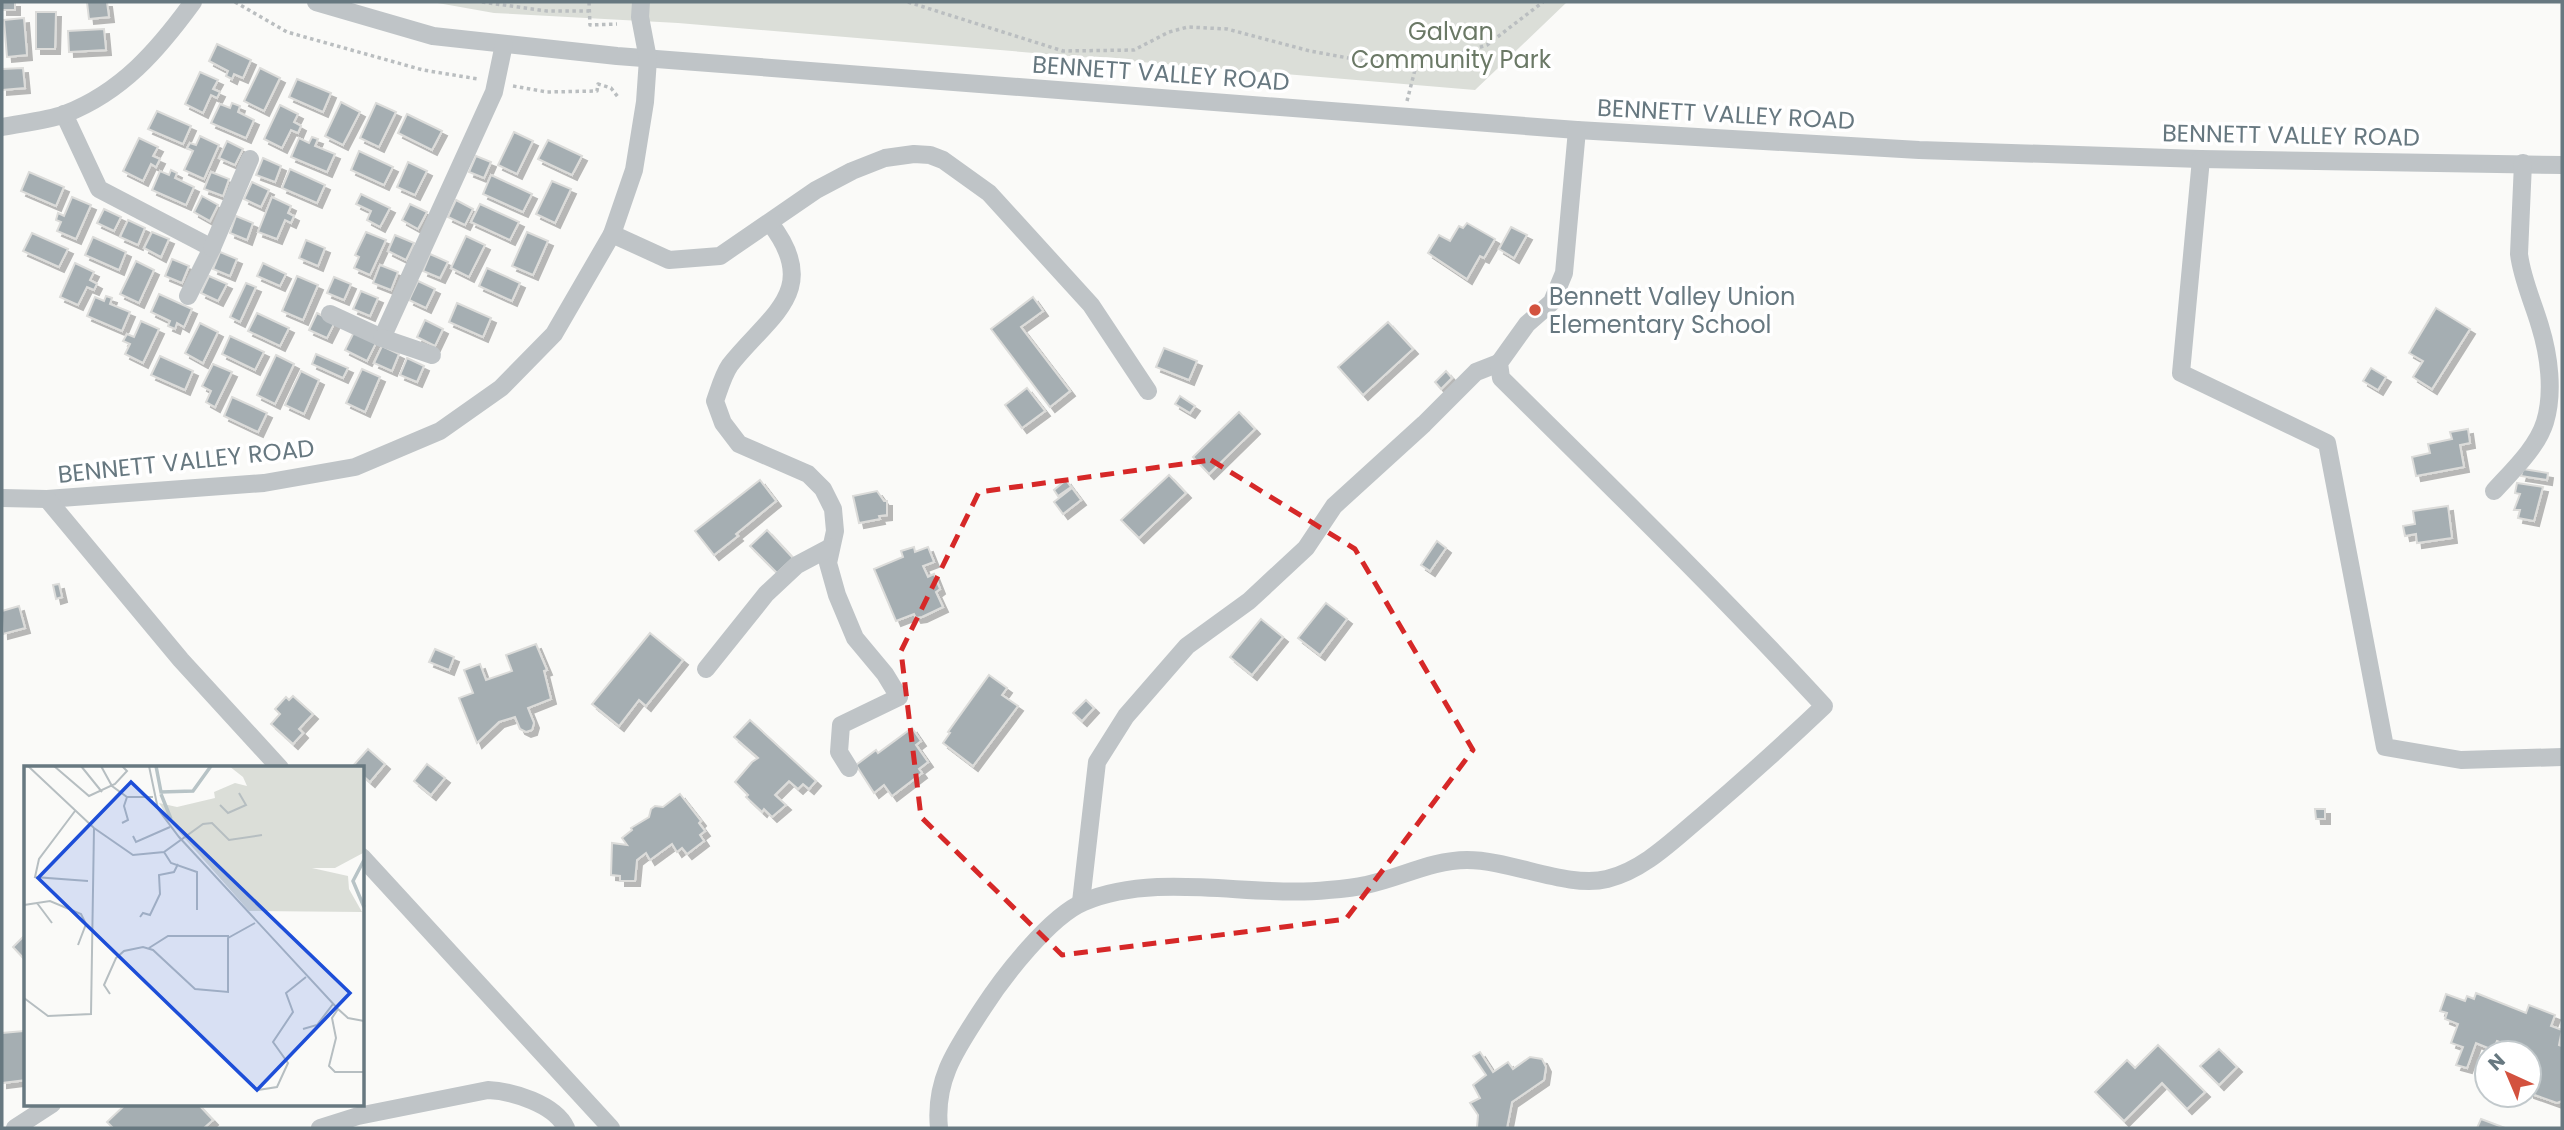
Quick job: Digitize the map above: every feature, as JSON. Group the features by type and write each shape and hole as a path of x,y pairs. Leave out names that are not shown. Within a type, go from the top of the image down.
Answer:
{"street":[{"path":"2,127 64,114 121,83 164,42 192,2"},
{"path":"316,2 433,36 648,59 640,17 641,2"},
{"path":"382,338 496,82 504,44"},
{"name":"BENNETT VALLEY ROAD","path":"2,498 47,499 264,483 355,467 440,431 501,388 554,334 612,234 634,170 648,59 1577,130 1919,150 2201,159 2562,165"},
{"path":"64,114 99,189 212,248"},
{"path":"1081,902 1097,762 1126,716 1187,646 1249,601 1306,548 1334,506 1424,424 1476,372 1499,363 1527,324 1552,302 1564,273 1577,130"},
{"path":"612,234 669,260 720,256 816,190 852,171 885,158 914,154 943,160 989,194 1091,305 1148,391"},
{"path":"188,296 250,159"},
{"path":"2201,159 2181,373 2327,443 2385,747 2461,760 2562,757"},
{"path":"2494,491 2528,452 2545,423 2550,381 2541,328 2520,266 2523,163"},
{"path":"770,223 782,238 791,266 789,295 774,319 728,367 715,401 723,423 738,444 808,474 823,489 833,509 835,531 828,563 837,594 855,638 885,674 899,697 841,725 839,752 849,768"},
{"path":"330,314 382,338 432,355"},
{"path":"939,1128 937,1104 948,1064 993,992 1042,932 1081,902 1116,892 1180,887 1325,891 1367,886 1422,868 1465,860 1502,863 1572,881 1605,880 1633,871 1673,840 1743,781 1824,706 1596,469 1501,378 1499,363"},
{"path":"47,499 181,660 278,766"},
{"path":"706,669 766,594 797,565 831,547"},
{"path":"364,860 611,1128"},
{"path":"320,1128 358,1116 488,1090 538,1102 566,1128"},
{"path":"15,1128 49,1106"}],"path":[{"path":"235,2 287,32 423,69 547,92 597,91 598,84 611,88 618,97"},
{"path":"482,2 547,11 589,10"},
{"path":"589,2 590,25 617,24"},
{"path":"908,2 1063,51 1133,50 1169,32 1188,27 1227,29 1310,51 1370,62 1417,62 1452,56 1487,45 1543,2"},
{"path":"1404,116 1417,62"}],"highlighted area":[{"path":"1211,460 1355,549 1473,750 1346,919 1062,955 921,817 901,651 979,492"}],"green space":[{"name":"Galvan Community Park","path":"432,2 1567,2 1475,90 678,23 494,13"}],"building":[{"path":"2,2 15,2 15,10 2,10"},
{"path":"87,2 107,2 109,17 89,19"},
{"path":"36,12 56,12 55,49 36,49"},
{"path":"24,18 27,55 7,57 4,20"},
{"path":"104,29 106,50 69,52 68,31"},
{"path":"217,44 251,60 243,78 234,74 232,79 226,76 228,71 209,61"},
{"path":"23,68 25,88 2,90 2,69"},
{"path":"260,68 280,78 264,111 244,101"},
{"path":"200,72 218,80 213,89 220,92 217,98 211,95 203,113 185,104"},
{"path":"297,79 331,93 323,112 289,97"},
{"path":"341,102 360,112 343,145 325,136"},
{"path":"232,103 240,106 238,112 254,120 246,138 211,123 220,104 230,108"},
{"path":"376,103 396,112 379,147 360,138"},
{"path":"280,105 298,114 294,122 301,126 298,133 291,130 282,148 264,139"},
{"path":"157,111 191,126 183,144 148,129"},
{"path":"407,114 442,131 432,150 398,133"},
{"path":"514,132 533,141 517,174 498,165"},
{"path":"200,136 219,145 204,179 184,170 193,151 187,148 190,143 196,145"},
{"path":"312,137 318,139 315,146 335,154 327,172 291,157 299,138 309,143"},
{"path":"139,138 158,147 153,156 160,159 156,167 151,164 143,181 123,171"},
{"path":"548,140 582,156 572,175 538,159"},
{"path":"227,141 243,149 235,165 219,158"},
{"path":"359,151 393,167 384,185 351,170"},
{"path":"476,156 491,162 484,178 469,172"},
{"path":"263,158 281,166 275,182 256,175"},
{"path":"408,162 427,171 415,195 397,187"},
{"path":"290,169 325,185 317,203 282,188"},
{"path":"171,170 177,173 175,178 194,187 186,205 152,190 160,171 169,175"},
{"path":"29,172 64,187 56,206 21,191"},
{"path":"211,172 229,179 223,196 204,189"},
{"path":"491,175 532,194 523,212 483,194"},
{"path":"552,181 571,189 555,223 536,214"},
{"path":"252,182 269,190 261,207 244,199"},
{"path":"361,194 390,208 380,227 367,220 371,211 356,204"},
{"path":"202,196 218,205 210,221 194,212"},
{"path":"72,197 91,205 76,239 57,231 61,222 56,220 58,213 64,216"},
{"path":"272,197 291,206 288,213 294,216 291,223 285,220 277,239 258,232"},
{"path":"456,200 473,209 465,225 448,217"},
{"path":"410,204 427,212 418,229 402,220"},
{"path":"480,204 519,222 510,240 471,222"},
{"path":"104,209 121,217 114,231 97,223"},
{"path":"236,216 253,223 247,240 230,233"},
{"path":"128,220 145,228 138,245 120,237"},
{"path":"1467,223 1495,239 1484,258 1480,256 1467,279 1428,253 1439,235 1450,241 1459,226 1463,228"},
{"path":"1511,227 1527,235 1514,258 1499,249"},
{"path":"152,232 169,239 161,257 144,248"},
{"path":"366,232 386,240 370,275 354,268 359,257 355,255"},
{"path":"527,232 548,241 533,275 512,266"},
{"path":"32,233 68,249 59,267 23,251"},
{"path":"395,235 414,243 406,260 388,251"},
{"path":"466,236 485,245 469,277 451,268"},
{"path":"93,237 126,252 119,270 85,255"},
{"path":"306,240 325,248 318,266 299,258"},
{"path":"220,252 237,259 230,276 213,269"},
{"path":"430,254 448,262 440,278 423,271"},
{"path":"172,259 189,266 182,283 165,276"},
{"path":"136,261 154,270 139,303 120,294"},
{"path":"75,263 94,272 90,280 97,284 94,290 87,287 78,305 60,297"},
{"path":"263,263 286,274 280,286 257,276"},
{"path":"380,265 398,272 391,290 373,283"},
{"path":"487,268 520,283 512,301 479,286"},
{"path":"209,276 227,284 218,301 201,293"},
{"path":"297,276 318,285 303,320 282,311"},
{"path":"334,277 351,284 344,300 327,293"},
{"path":"418,281 435,289 426,308 409,300"},
{"path":"246,283 256,287 240,322 230,317"},
{"path":"361,291 378,298 370,316 353,309"},
{"path":"159,294 192,309 184,327 177,323 175,329 168,326 170,321 151,312"},
{"path":"106,296 112,298 110,304 130,312 122,331 87,316 95,297 104,301"},
{"path":"1033,297 1043,311 1021,327 1070,391 1050,407 991,329"},
{"path":"457,303 491,318 483,337 449,322"},
{"path":"2436,308 2470,329 2432,389 2413,377 2423,361 2409,353"},
{"path":"257,313 289,328 280,346 248,331"},
{"path":"317,313 335,322 327,338 309,330"},
{"path":"425,320 443,329 435,346 417,337"},
{"path":"141,321 159,329 143,363 125,354 130,344 123,341 127,334 134,337"},
{"path":"1388,322 1413,349 1363,395 1338,367"},
{"path":"200,323 218,332 203,363 185,353"},
{"path":"354,332 376,343 367,361 345,350"},
{"path":"230,336 264,352 255,370 222,354"},
{"path":"382,346 399,354 392,371 374,363"},
{"path":"1164,348 1197,361 1189,380 1156,367"},
{"path":"316,354 348,368 343,378 312,364"},
{"path":"276,355 294,364 275,404 257,395"},
{"path":"160,356 193,371 185,390 151,375"},
{"path":"407,358 424,366 417,382 400,375"},
{"path":"213,364 232,372 215,407 206,402 211,391 202,386"},
{"path":"2371,368 2386,377 2378,390 2363,381"},
{"path":"362,369 380,377 365,412 346,403"},
{"path":"301,371 319,380 304,414 285,405"},
{"path":"1446,371 1452,378 1441,389 1435,382"},
{"path":"1027,388 1045,411 1022,428 1005,405"},
{"path":"1180,396 1195,406 1190,413 1175,404"},
{"path":"232,397 267,413 258,432 224,416"},
{"path":"1239,412 1255,429 1209,474 1193,457"},
{"path":"2468,429 2470,443 2460,445 2464,467 2416,476 2412,457 2430,453 2428,444 2452,439 2450,432"},
{"path":"2523,469 2548,473 2547,480 2521,476"},
{"path":"1169,475 1186,493 1139,538 1121,520"},
{"path":"760,480 776,501 714,555 695,531"},
{"path":"1066,480 1071,487 1058,496 1054,490"},
{"path":"2517,483 2543,487 2534,521 2518,518 2520,510 2514,510 2520,494 2515,493"},
{"path":"1072,488 1081,500 1063,514 1054,502"},
{"path":"877,491 884,501 887,501 887,515 859,523 853,496"},
{"path":"2448,506 2452,538 2417,543 2416,534 2405,536 2403,526 2415,524 2413,511"},
{"path":"767,530 793,558 777,573 750,546"},
{"path":"1437,541 1446,548 1430,571 1421,565"},
{"path":"914,547 915,552 928,547 934,562 923,566 928,577 934,574 940,589 936,592 943,607 922,617 916,618 914,614 896,621 874,569 903,557 901,551"},
{"path":"59,584 62,597 56,599 53,585"},
{"path":"1326,603 1347,619 1320,655 1298,638"},
{"path":"19,606 25,628 3,634 2,611"},
{"path":"1261,619 1283,637 1252,675 1230,657"},
{"path":"650,633 683,660 646,706 639,700 619,726 592,704"},
{"path":"536,644 547,670 544,671 551,699 528,708 534,723 532,730 526,732 520,729 515,717 499,722 477,743 459,698 473,693 464,670 480,664 486,680 512,671 506,655"},
{"path":"435,649 454,657 449,670 429,662"},
{"path":"989,675 1007,688 1002,695 1018,706 973,766 943,743"},
{"path":"293,696 313,714 299,729 303,733 293,744 271,724 280,714 275,709 286,697 289,700"},
{"path":"1086,700 1094,708 1082,721 1073,713"},
{"path":"750,720 816,781 809,789 803,784 798,789 789,781 775,795 786,805 772,817 764,809 762,812 746,797 748,795 735,782 758,758 734,737"},
{"path":"912,728 921,741 916,745 928,762 919,769 922,773 892,796 884,785 874,793 856,765 876,750 878,753"},
{"path":"368,749 385,764 370,782 364,777 364,766 353,766"},
{"path":"427,764 445,778 431,795 414,781"},
{"path":"680,794 701,821 699,823 705,831 700,835 704,841 687,854 682,848 677,852 672,844 650,860 646,853 637,860 635,881 620,881 620,876 611,875 612,843 627,845 622,838 631,828 649,817 655,806 663,807"},
{"path":"2315,809 2325,809 2325,819 2316,819"},
{"path":"24,936 24,959 13,947"},
{"path":"2476,993 2526,1013 2529,1005 2555,1015 2551,1026 2562,1030 2559,1045 2562,1046 2562,1101 2557,1103 2543,1098 2543,1039 2473,1039 2473,1051 2467,1068 2456,1065 2463,1047 2451,1043 2458,1024 2445,1019 2447,1013 2440,1011 2446,994 2465,1001 2467,996 2474,999"},
{"path":"24,1031 24,1080 2,1083 2,1033"},
{"path":"2158,1045 2205,1092 2187,1109 2162,1083 2124,1121 2095,1092 2127,1060 2135,1068"},
{"path":"2219,1049 2237,1067 2219,1085 2200,1066"},
{"path":"1480,1052 1493,1072 1508,1062 1513,1069 1530,1057 1542,1059 1546,1067 1544,1080 1512,1102 1507,1128 1477,1128 1478,1115 1470,1103 1480,1098 1473,1085 1486,1075 1473,1056"},
{"path":"124,1106 200,1106 213,1120 204,1128 113,1128 107,1122"},
{"path":"2481,1119 2505,1128 2477,1128"}],"place":[{"name":"Bennett Valley Union Elementary School","path":"1535,310"}]}
